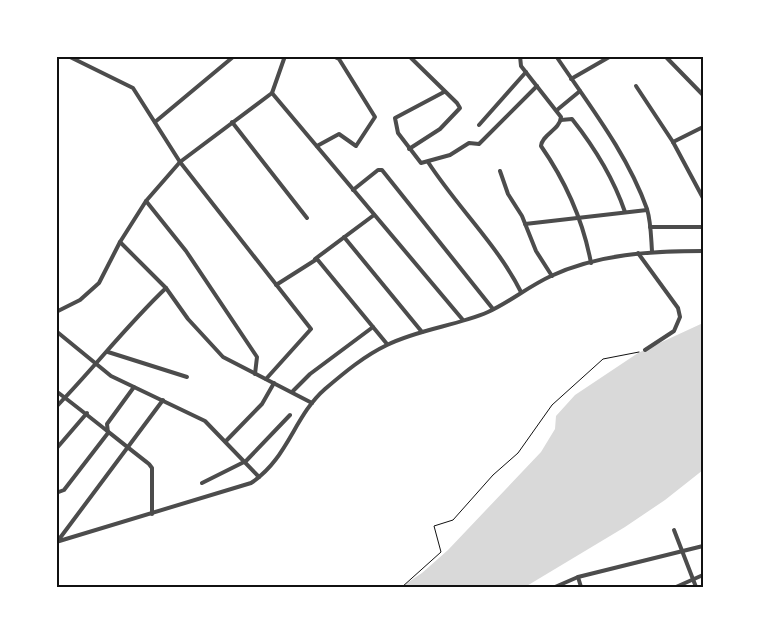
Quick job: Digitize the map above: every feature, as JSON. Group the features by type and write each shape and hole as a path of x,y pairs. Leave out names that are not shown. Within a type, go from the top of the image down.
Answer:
{"street":[{"path":"68,56 131,86 180,162 311,330 266,379"},
{"path":"56,312 80,300 99,283 120,242 146,201 180,162 272,92 285,56"},
{"path":"318,146 340,134 356,146 374,117 339,59 334,56"},
{"path":"409,56 459,106 458,111 440,130 410,149"},
{"path":"520,56 520,62 526,72 557,110 561,120"},
{"path":"556,56 609,134 647,210 652,251"},
{"path":"571,79 611,56"},
{"path":"664,56 702,94"},
{"path":"155,122 233,57"},
{"path":"479,125 526,72"},
{"path":"444,92 395,118 398,133 419,162 428,162 450,155 470,143 479,144 536,86"},
{"path":"636,86 673,142 703,198"},
{"path":"557,110 580,91"},
{"path":"272,92 463,320"},
{"path":"591,263 579,218 560,173 541,146 542,141 561,120 572,119 594,146 607,169 626,212"},
{"path":"232,122 307,218"},
{"path":"673,142 703,127"},
{"path":"428,162 454,201 497,251 521,292"},
{"path":"353,190 378,170 382,170 493,309"},
{"path":"500,171 508,194 525,224 536,251 552,276"},
{"path":"146,201 186,251 257,357 255,374"},
{"path":"525,224 647,210"},
{"path":"276,285 315,259 374,215"},
{"path":"650,227 703,227"},
{"path":"344,237 422,332"},
{"path":"120,242 166,288 188,319 223,357 312,403"},
{"path":"56,542 242,487 259,477 268,470 285,449 312,403 352,366 387,344 493,309 552,276 591,263 652,251 703,251"},
{"path":"638,253 678,308 680,317 674,331 645,350"},
{"path":"315,259 387,344"},
{"path":"56,407 108,352 142,311 166,288"},
{"path":"293,392 310,374 373,327"},
{"path":"56,331 108,375 205,421 246,461 259,477"},
{"path":"108,352 187,377"},
{"path":"226,441 260,406 274,383"},
{"path":"56,492 64,490 108,433 108,424 134,387"},
{"path":"56,391 87,413 108,433 152,468 152,514"},
{"path":"56,542 163,400"},
{"path":"56,449 87,413"},
{"path":"202,483 246,461 290,416"},
{"path":"674,530 696,587"},
{"path":"555,587 578,577 703,546"},
{"path":"676,587 703,574"},
{"path":"578,577 581,587"}],"path":[{"path":"402,587 441,552 434,526 453,520 493,475 518,453 552,405 603,359 645,350"}],"shaded area":[{"path":"703,323 703,470 665,500 625,527 525,587 401,587 422,573 448,550 541,452 555,429 556,416 575,395 638,353"}]}
